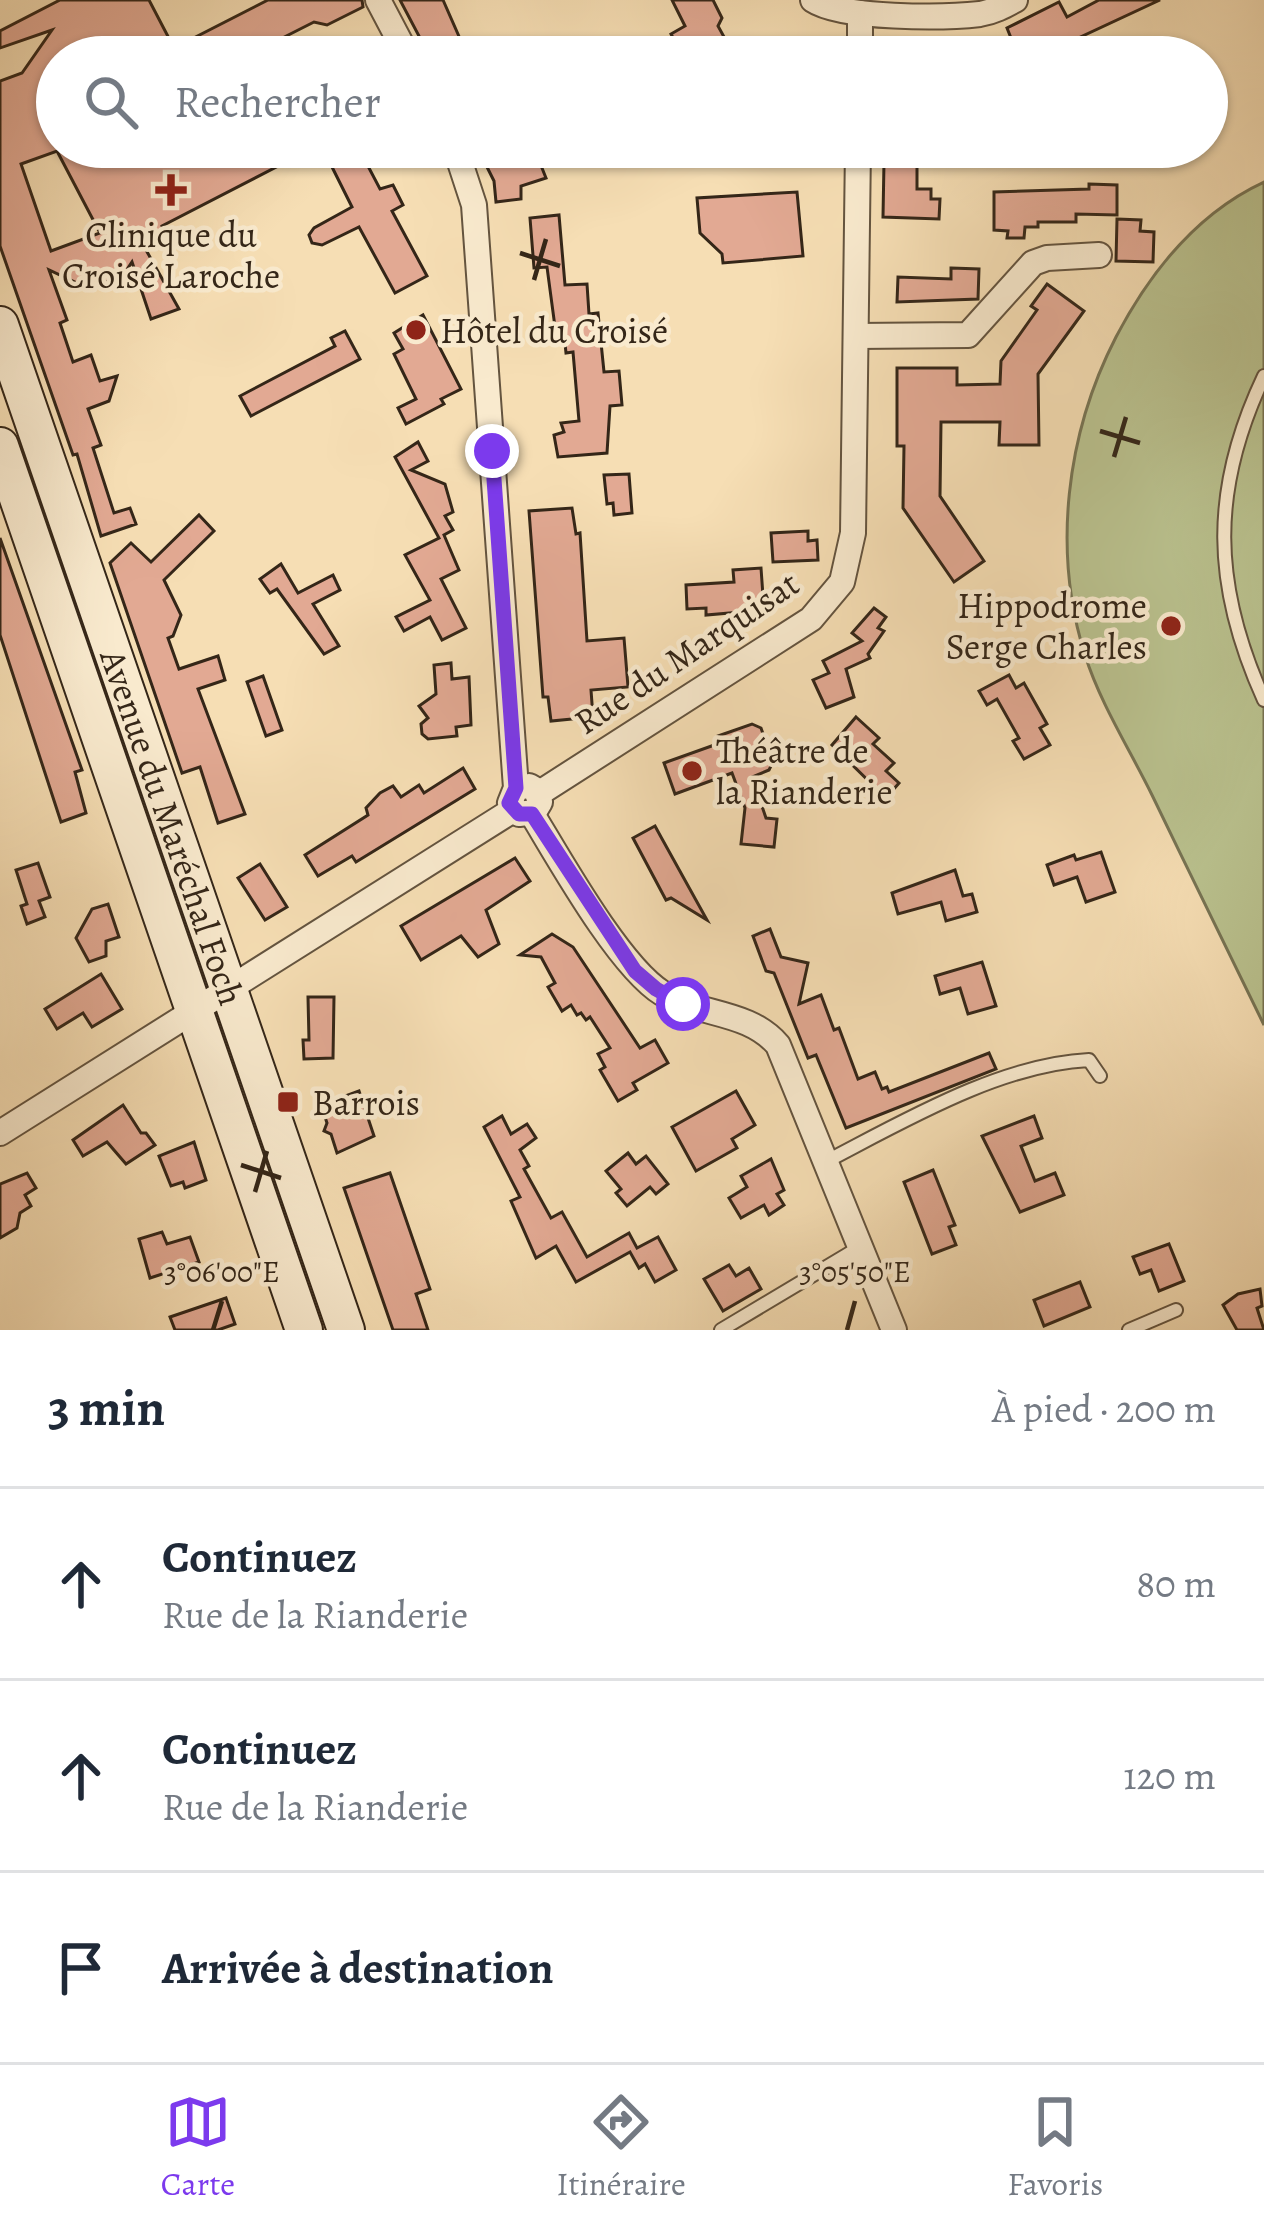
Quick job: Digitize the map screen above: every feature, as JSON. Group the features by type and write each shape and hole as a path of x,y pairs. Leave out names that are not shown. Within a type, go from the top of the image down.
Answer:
{"main road":[{"name":"Avenue du Maréchal Foch","path":"0,325 346,1330"},
{"name":"Avenue du Maréchal Foch","path":"0,446 304,1330"}],"street":[{"path":"378,0 397,36"},
{"path":"813,0 830,9 860,13 983,14 1015,0"},
{"path":"860,13 860,36"},
{"path":"462,168 475,206 525,801 635,971 670,998 748,1022 771,1037 792,1073 894,1330"},
{"name":"Rue du Marquisat","path":"0,1133 811,619 835,593 847,569 853,533 858,168"},
{"path":"856,336 968,335 1033,263 1100,255"}],"lane":[{"path":"1264,376 1228,471 1223,544 1241,647 1264,700"},
{"path":"827,1161 953,1096 1064,1061 1089,1060 1100,1076"},
{"path":"721,1330 861,1247"},
{"path":"1129,1330 1176,1310"}],"green space":[{"name":"Hippodrome Serge Charles","path":"1264,182 1264,1025 1091,673 1075,615 1067,534 1069,493 1085,413 1129,313 1160,268 1197,228"}],"building":[{"path":"60,0 149,0 168,36 48,36 52,30 0,48 0,31"},
{"path":"268,0 362,0 363,7 327,25 314,22 286,36 198,36"},
{"path":"400,0 443,0 459,36 419,36"},
{"path":"672,0 713,0 722,18 718,26 723,36 672,36 685,26"},
{"path":"1099,0 1160,0 1083,36 1010,36 1007,28 1059,2 1067,17"},
{"path":"36,53 36,159 21,164 51,251 100,233 66,168 274,168 141,241 179,309 151,319 132,262 120,280 115,277 102,287 95,284 92,290 49,270 67,320 60,323 73,362 91,355 100,381 117,376 109,401 88,409 101,445 93,448 114,513 130,508 136,524 101,536 77,454 73,455 0,246 0,81 22,73"},
{"path":"332,168 369,168 380,189 393,185 403,205 392,211 427,276 395,293 359,227 322,245 312,243 309,235 314,228 352,207"},
{"path":"488,168 542,168 546,178 521,186 521,199 496,202"},
{"path":"884,168 917,168 917,189 931,189 931,199 940,199 939,219 883,217"},
{"path":"1089,184 1117,185 1117,215 1076,214 1076,222 1038,222 1038,227 1025,227 1024,238 1007,238 1008,231 994,230 994,192 1089,189"},
{"path":"797,192 803,256 723,263 722,254 700,233 697,198"},
{"path":"559,215 565,285 587,284 589,314 598,313 604,372 619,371 622,405 610,406 607,453 558,457 554,435 564,432 561,423 579,421 573,352 566,353 564,334 555,327 547,267 534,268 530,218"},
{"path":"1117,219 1141,220 1140,231 1154,232 1153,262 1116,261"},
{"path":"951,268 979,269 978,299 897,302 898,277 951,279"},
{"path":"1047,284 1084,311 1038,374 1039,445 999,445 1000,422 941,422 940,496 984,561 954,582 903,508 904,446 897,446 897,368 957,368 957,385 1000,384 1001,361 1037,310 1031,306"},
{"path":"423,315 461,389 406,424 398,408 416,399 394,354 403,349 394,333"},
{"path":"345,331 360,359 251,416 240,396 335,346 331,338"},
{"path":"418,442 428,461 411,470 445,484 453,512 445,516 453,530 444,535 459,570 441,579 466,628 442,640 430,617 404,631 396,617 430,600 405,555 439,538 395,457"},
{"path":"629,474 632,513 614,515 613,503 607,504 604,475"},
{"path":"572,508 576,534 580,533 587,641 624,638 628,687 591,690 593,717 551,721 548,697 543,697 529,511"},
{"path":"199,515 214,531 164,580 181,615 168,638 179,669 218,656 225,680 198,689 245,814 218,823 200,767 182,773 110,563 131,543 151,562"},
{"path":"808,531 808,541 817,540 818,560 773,562 771,533"},
{"path":"0,538 82,770 75,772 86,813 61,822 0,635"},
{"path":"281,564 298,593 333,575 340,590 313,604 339,646 324,654 277,589 270,593 260,579"},
{"path":"761,568 764,610 706,615 706,608 687,609 686,585 734,582 733,570"},
{"path":"874,608 886,617 878,628 884,631 868,654 870,658 846,669 854,697 826,708 813,680 829,673 823,661 862,641 852,633"},
{"path":"451,663 452,679 469,677 471,725 456,727 457,736 428,739 421,724 428,718 419,706 436,694 434,665"},
{"path":"1009,675 1016,688 1024,683 1047,724 1040,728 1050,745 1024,759 1013,741 1019,738 997,699 987,705 979,691"},
{"path":"263,676 282,730 266,736 247,682"},
{"path":"856,717 879,738 873,744 894,763 886,771 899,783 886,798 832,745"},
{"path":"752,724 761,728 773,762 769,770 752,777 766,818 777,819 774,847 741,844 745,808 732,773 675,794 664,763 720,743 718,736"},
{"path":"463,768 475,789 356,862 352,856 318,876 305,855 368,815 366,808 380,793 393,786 401,797 419,785 424,793"},
{"path":"655,826 707,920 671,898 666,900 633,838"},
{"path":"1101,852 1115,892 1086,902 1077,877 1054,885 1047,865"},
{"path":"515,858 530,881 486,910 499,944 478,957 461,936 421,960 401,926"},
{"path":"38,863 50,897 39,901 45,917 27,924 21,906 27,904 16,870"},
{"path":"260,864 287,907 265,920 238,878"},
{"path":"955,870 963,896 972,894 977,912 946,921 941,902 898,914 892,893"},
{"path":"108,904 119,937 106,941 106,956 89,962 76,938 92,909"},
{"path":"770,929 781,957 808,963 799,1004 821,995 858,1079 875,1072 882,1089 887,1087 889,1092 989,1053 996,1069 846,1128 816,1055 808,1058 774,973 766,971 753,936"},
{"path":"552,934 573,947 640,1048 655,1040 668,1063 633,1083 637,1090 618,1101 600,1070 605,1067 598,1054 610,1048 590,1017 577,1015 571,1005 562,1011 548,987 555,983 541,957 520,955"},
{"path":"982,962 996,1006 968,1014 960,988 940,994 935,976"},
{"path":"101,974 122,1009 92,1027 83,1013 57,1029 45,1009"},
{"path":"308,997 334,997 333,1058 304,1059 303,1040 309,1040"},
{"path":"359,1091 374,1136 337,1153 331,1134 324,1131 327,1123 321,1105"},
{"path":"736,1091 755,1125 732,1139 737,1148 696,1171 672,1127"},
{"path":"123,1105 155,1145 126,1164 107,1142 83,1156 73,1140"},
{"path":"502,1116 511,1134 527,1124 536,1138 520,1150 529,1166 524,1169 551,1218 562,1212 587,1257 629,1233 637,1248 658,1237 676,1270 655,1282 645,1264 639,1268 630,1252 576,1282 556,1246 536,1258 511,1201 520,1197 484,1127"},
{"path":"1034,1116 1042,1138 1021,1146 1035,1181 1055,1173 1064,1195 1020,1212 982,1136"},
{"path":"194,1142 206,1180 185,1188 183,1182 171,1186 159,1156"},
{"path":"628,1153 636,1164 646,1156 668,1184 656,1194 650,1187 627,1206 616,1193 621,1189 606,1171"},
{"path":"771,1159 784,1190 777,1194 784,1205 769,1215 764,1205 741,1218 729,1198 747,1187 741,1176"},
{"path":"933,1170 955,1225 949,1227 956,1245 932,1254 904,1182"},
{"path":"27,1173 36,1188 25,1195 31,1206 20,1213 17,1228 0,1238 0,1184"},
{"path":"390,1173 430,1289 416,1294 428,1330 393,1330 344,1188"},
{"path":"162,1232 167,1244 190,1237 199,1262 150,1278 139,1239"},
{"path":"1169,1244 1184,1281 1159,1291 1151,1270 1140,1274 1133,1257"},
{"path":"729,1265 736,1276 749,1268 761,1289 723,1311 704,1279"},
{"path":"1080,1282 1090,1307 1044,1326 1034,1300"},
{"path":"1260,1289 1262,1306 1257,1308 1264,1330 1237,1330 1223,1305 1238,1294"},
{"path":"226,1298 235,1324 218,1330 175,1330 170,1317"}],"place":[{"name":"Clinique du Croisé Laroche","path":"171,190"},
{"name":"Hôtel du Croisé","path":"416,330"},
{"name":"Hippodrome Serge Charles","path":"1171,626"},
{"name":"Théâtre de la Rianderie","path":"692,771"},
{"name":"Barrois","path":"288,1102"}],"route":[{"path":"492,451 516,788 509,803 519,814 532,814 627,962 656,989 683,1004"}]}
